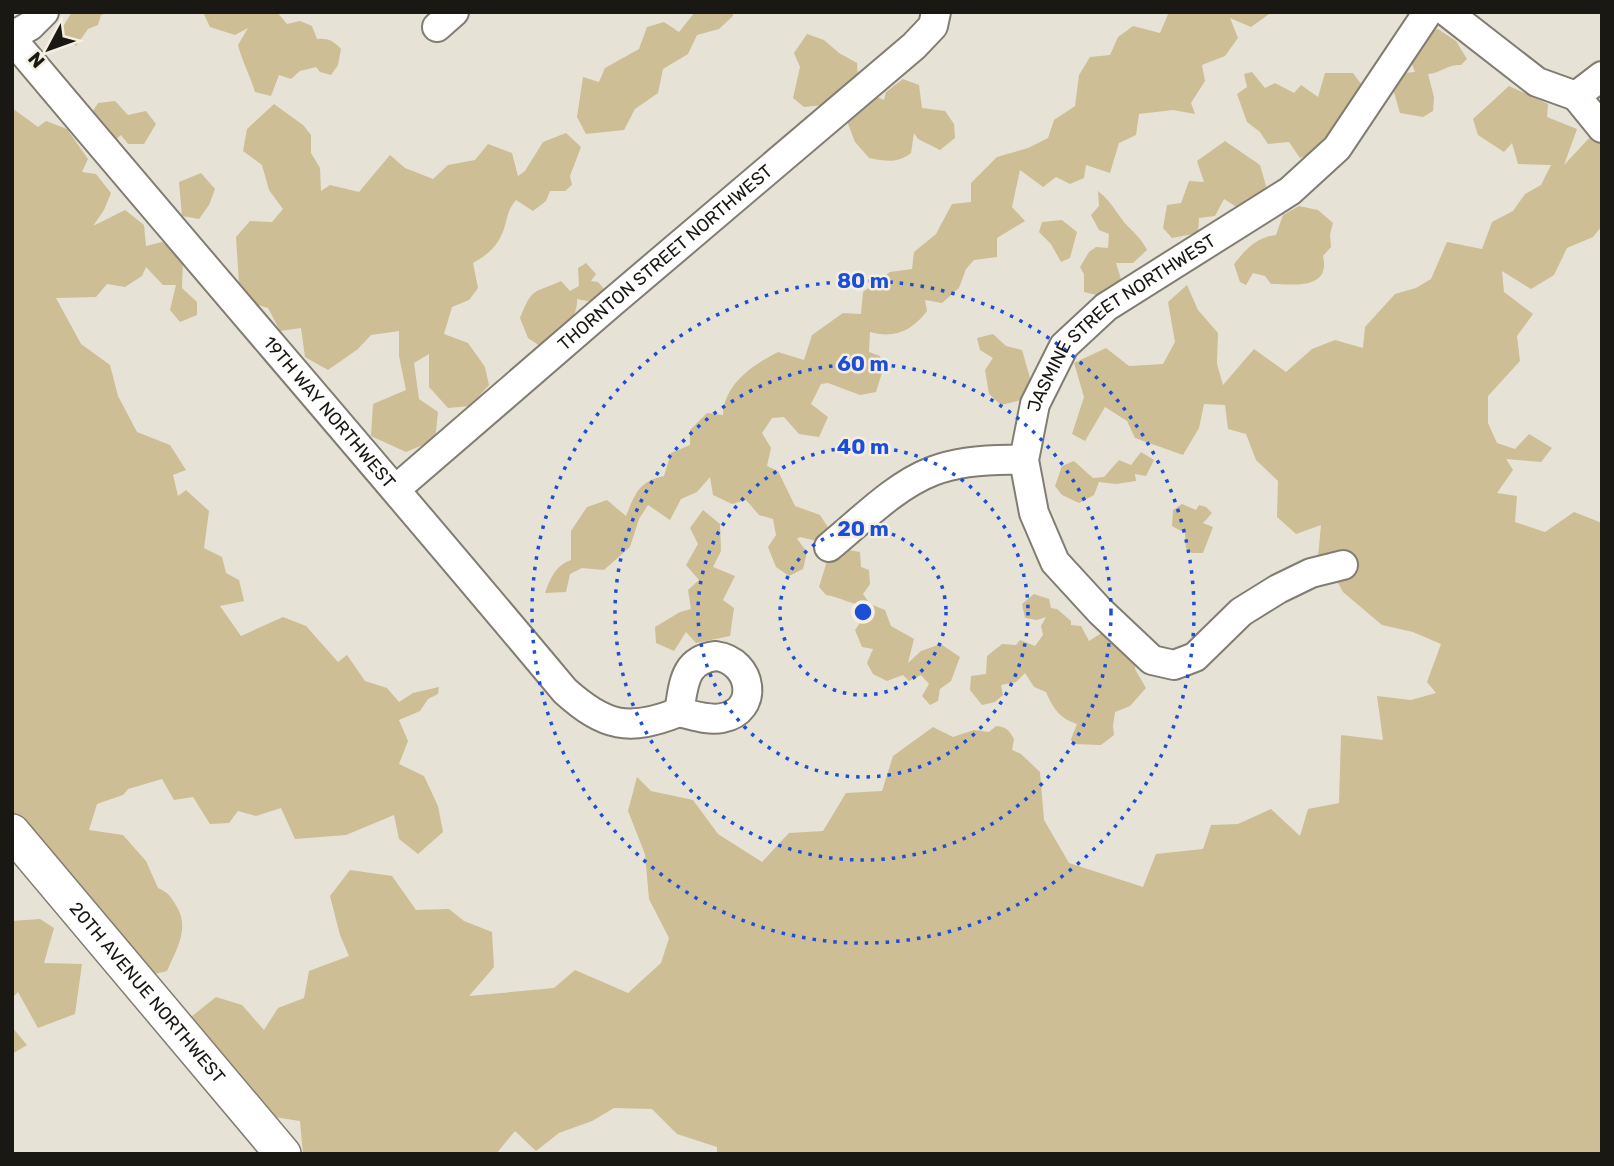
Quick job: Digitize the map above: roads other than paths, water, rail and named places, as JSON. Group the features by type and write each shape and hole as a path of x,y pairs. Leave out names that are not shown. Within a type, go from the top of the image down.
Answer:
{"street":[{"path":"12,37 30,26 44,12"},
{"name":"JASMINE STREET NORTHWEST","path":"1343,565 1311,573 1241,612 1195,657 1174,665 1153,660 1100,611 1055,562 1034,513 1024,460 1035,404 1064,346 1106,307 1290,191 1337,148 1429,12"},
{"path":"1447,12 1537,82 1576,96 1602,128"},
{"name":"THORNTON STREET NORTHWEST","path":"396,489 914,46 935,19"},
{"name":"19TH WAY NORTHWEST","path":"12,37 210,275 396,489 565,691 587,711 610,721 634,724 656,721 680,712"},
{"path":"1576,96 1602,76"},
{"path":"829,547 890,497 934,471 993,459 1024,460"},
{"name":"20TH AVENUE NORTHWEST","path":"12,832 283,1154"}]}
